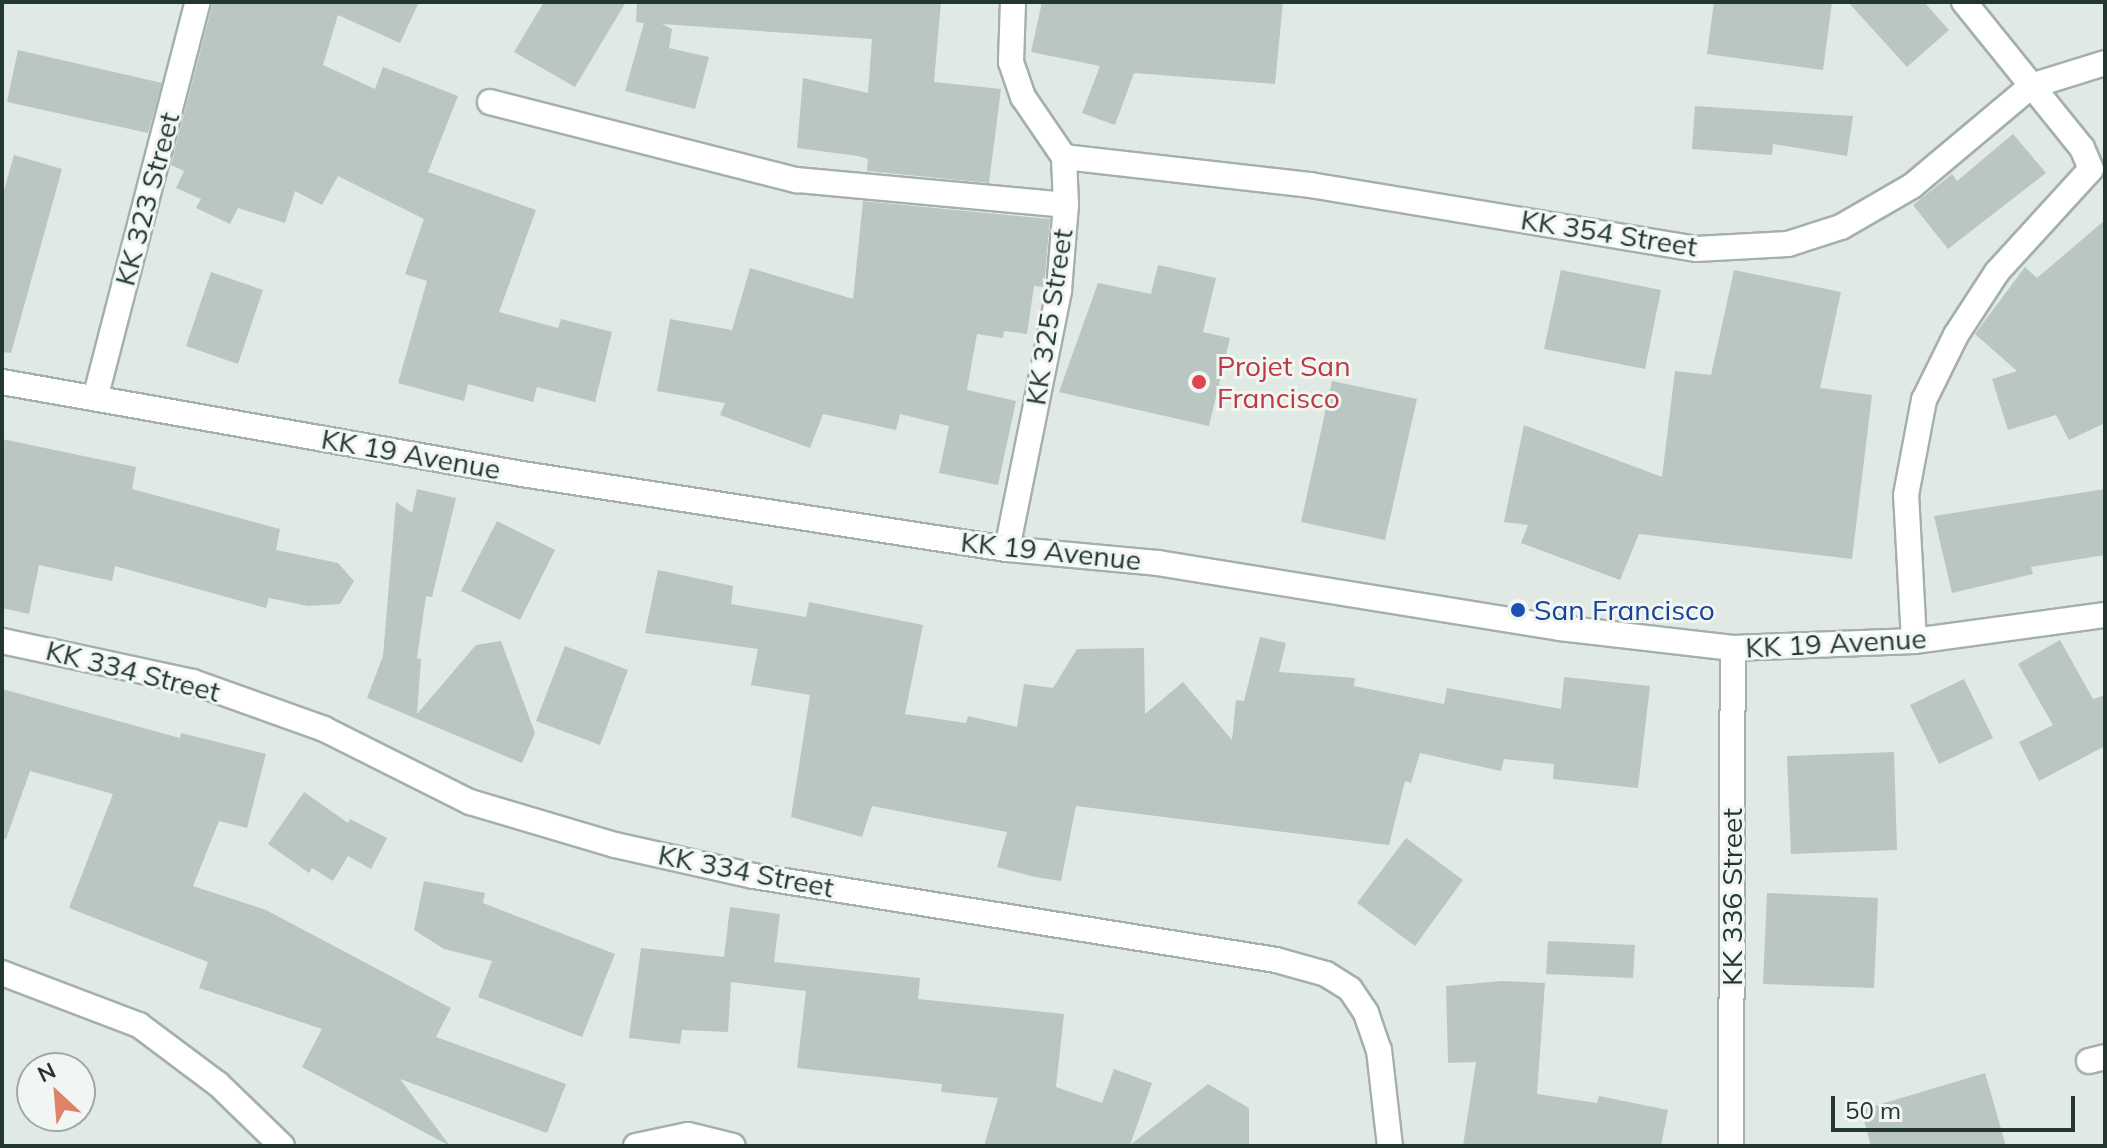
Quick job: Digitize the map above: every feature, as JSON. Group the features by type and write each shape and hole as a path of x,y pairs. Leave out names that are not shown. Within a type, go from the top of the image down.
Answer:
{"street":[{"name":"KK 323 Street","path":"96,395 198,2"},
{"path":"1013,2 1011,62 1023,97 1064,157"},
{"path":"1914,641 1906,495 1924,400 1956,335 1997,272 2084,183 2091,169 2082,148 1964,2"},
{"name":"KK 354 Street","path":"1064,157 1310,185 1696,249 1788,244 1841,227 1912,186 2031,86 2105,63"},
{"path":"490,102 797,180 1066,205"},
{"name":"KK 325 Street","path":"1007,549 1059,290 1066,205 1064,157"},
{"name":"KK 19 Avenue","path":"2,382 96,395 522,474 1007,549 1158,563 1560,628 1733,648 1914,641 2105,615"},
{"name":"KK 334 Street","path":"2,641 193,682 324,729 470,802 615,845 754,876 1276,960 1326,974 1350,989 1366,1013 1379,1050 1390,1146"},
{"name":"KK 336 Street","path":"1731,1146 1733,648"},
{"path":"2,973 139,1025 218,1084 282,1146"},
{"path":"636,1146 688,1135 733,1146"}],"building":[{"path":"213,2 419,2 400,43 338,15 323,65 375,89 383,67 458,96 428,172 536,210 499,312 558,328 561,319 612,332 595,402 537,387 533,402 468,384 464,401 398,383 427,281 405,274 424,219 338,176 322,205 295,191 285,223 238,208 230,224 196,208 201,199 176,188 184,171 171,165"},
{"path":"544,2 626,2 575,87 514,52"},
{"path":"637,2 941,2 934,82 1001,89 989,183 867,171 868,159 797,148 803,78 868,93 872,39 662,24 672,29 669,48 709,57 695,109 625,91 644,23 636,22"},
{"path":"1042,2 1283,2 1275,84 1134,73 1115,125 1082,113 1100,66 1031,52"},
{"path":"1714,2 1832,2 1823,70 1707,54"},
{"path":"1848,2 1924,2 1949,30 1907,67"},
{"path":"18,50 162,83 148,133 7,102"},
{"path":"1695,106 1853,116 1847,156 1773,144 1772,155 1692,149"},
{"path":"2013,134 2046,173 1948,249 1913,205 1952,174 1957,181"},
{"path":"14,155 62,169 11,353 2,352 2,197"},
{"path":"863,201 1050,219 1044,287 1034,286 1027,334 1004,331 1003,338 977,334 967,390 1016,401 998,485 939,473 949,426 900,414 896,430 823,414 810,448 720,415 725,403 657,391 670,319 732,330 750,268 853,299"},
{"path":"2105,220 2105,423 2069,440 2056,415 2008,430 1992,379 2017,371 1975,334 2025,267 2037,278"},
{"path":"1158,265 1216,278 1203,332 1230,338 1209,426 1059,392 1098,283 1151,294"},
{"path":"1561,270 1661,290 1645,369 1544,349"},
{"path":"1734,270 1841,292 1820,388 1872,395 1852,559 1639,534 1620,580 1521,543 1528,525 1504,522 1524,425 1662,477 1675,371 1711,375"},
{"path":"211,272 263,290 238,364 186,346"},
{"path":"1332,381 1417,399 1385,540 1301,522"},
{"path":"2,439 136,467 132,489 280,529 276,550 338,563 354,581 340,604 308,606 269,598 266,608 115,566 112,581 39,565 29,614 2,608"},
{"path":"417,489 456,498 432,597 426,596 417,658 421,659 417,714 476,645 501,641 535,733 522,763 367,698 383,656 396,502 412,513"},
{"path":"2105,489 2105,555 2031,567 2033,574 1952,593 1934,516"},
{"path":"497,521 555,550 520,620 461,591"},
{"path":"658,570 733,586 731,604 806,617 809,602 923,625 905,714 966,723 968,716 1017,727 1024,684 1053,688 1077,649 1144,648 1145,714 1183,682 1232,740 1236,700 1244,701 1260,637 1286,643 1279,672 1355,678 1354,686 1444,704 1447,688 1561,709 1564,677 1650,686 1638,788 1553,779 1554,764 1504,759 1501,771 1420,753 1411,783 1405,781 1389,845 1076,806 1061,881 1035,877 997,867 1007,832 872,806 862,837 791,817 810,695 751,685 758,649 645,633"},
{"path":"2060,640 2093,699 2105,695 2105,746 2039,781 2019,742 2053,725 2018,664"},
{"path":"565,646 628,670 600,745 536,721"},
{"path":"1964,679 1993,738 1939,764 1910,705"},
{"path":"2,689 180,738 181,733 266,754 247,828 219,821 193,886 266,910 451,1008 436,1037 566,1084 547,1133 400,1079 450,1146 302,1067 322,1029 199,988 208,962 69,908 113,794 30,771 6,839 2,838"},
{"path":"1894,752 1897,850 1791,854 1787,756"},
{"path":"304,792 348,823 350,819 387,838 371,869 348,856 333,881 312,868 309,873 268,844"},
{"path":"1406,838 1463,880 1415,946 1357,903"},
{"path":"424,881 485,893 483,903 615,954 582,1037 478,997 492,961 444,949 414,930"},
{"path":"1767,893 1878,898 1874,988 1763,984"},
{"path":"730,907 780,914 774,962 920,978 918,999 1064,1014 1056,1087 1102,1103 1114,1069 1152,1083 1130,1145 1208,1084 1249,1108 1249,1146 984,1146 998,1098 941,1092 942,1084 797,1068 806,991 731,982 728,1032 682,1030 680,1044 629,1038 641,948 724,957"},
{"path":"1548,941 1635,945 1633,978 1546,974"},
{"path":"1502,981 1545,983 1537,1094 1597,1103 1599,1096 1668,1110 1661,1146 1463,1146 1476,1062 1448,1063 1446,986"},
{"path":"1985,1073 2006,1146 1871,1146 1861,1110"}],"place":[{"name":"Projet San Francisco","path":"1199,382"},
{"name":"San Francisco","path":"1518,610"}]}
